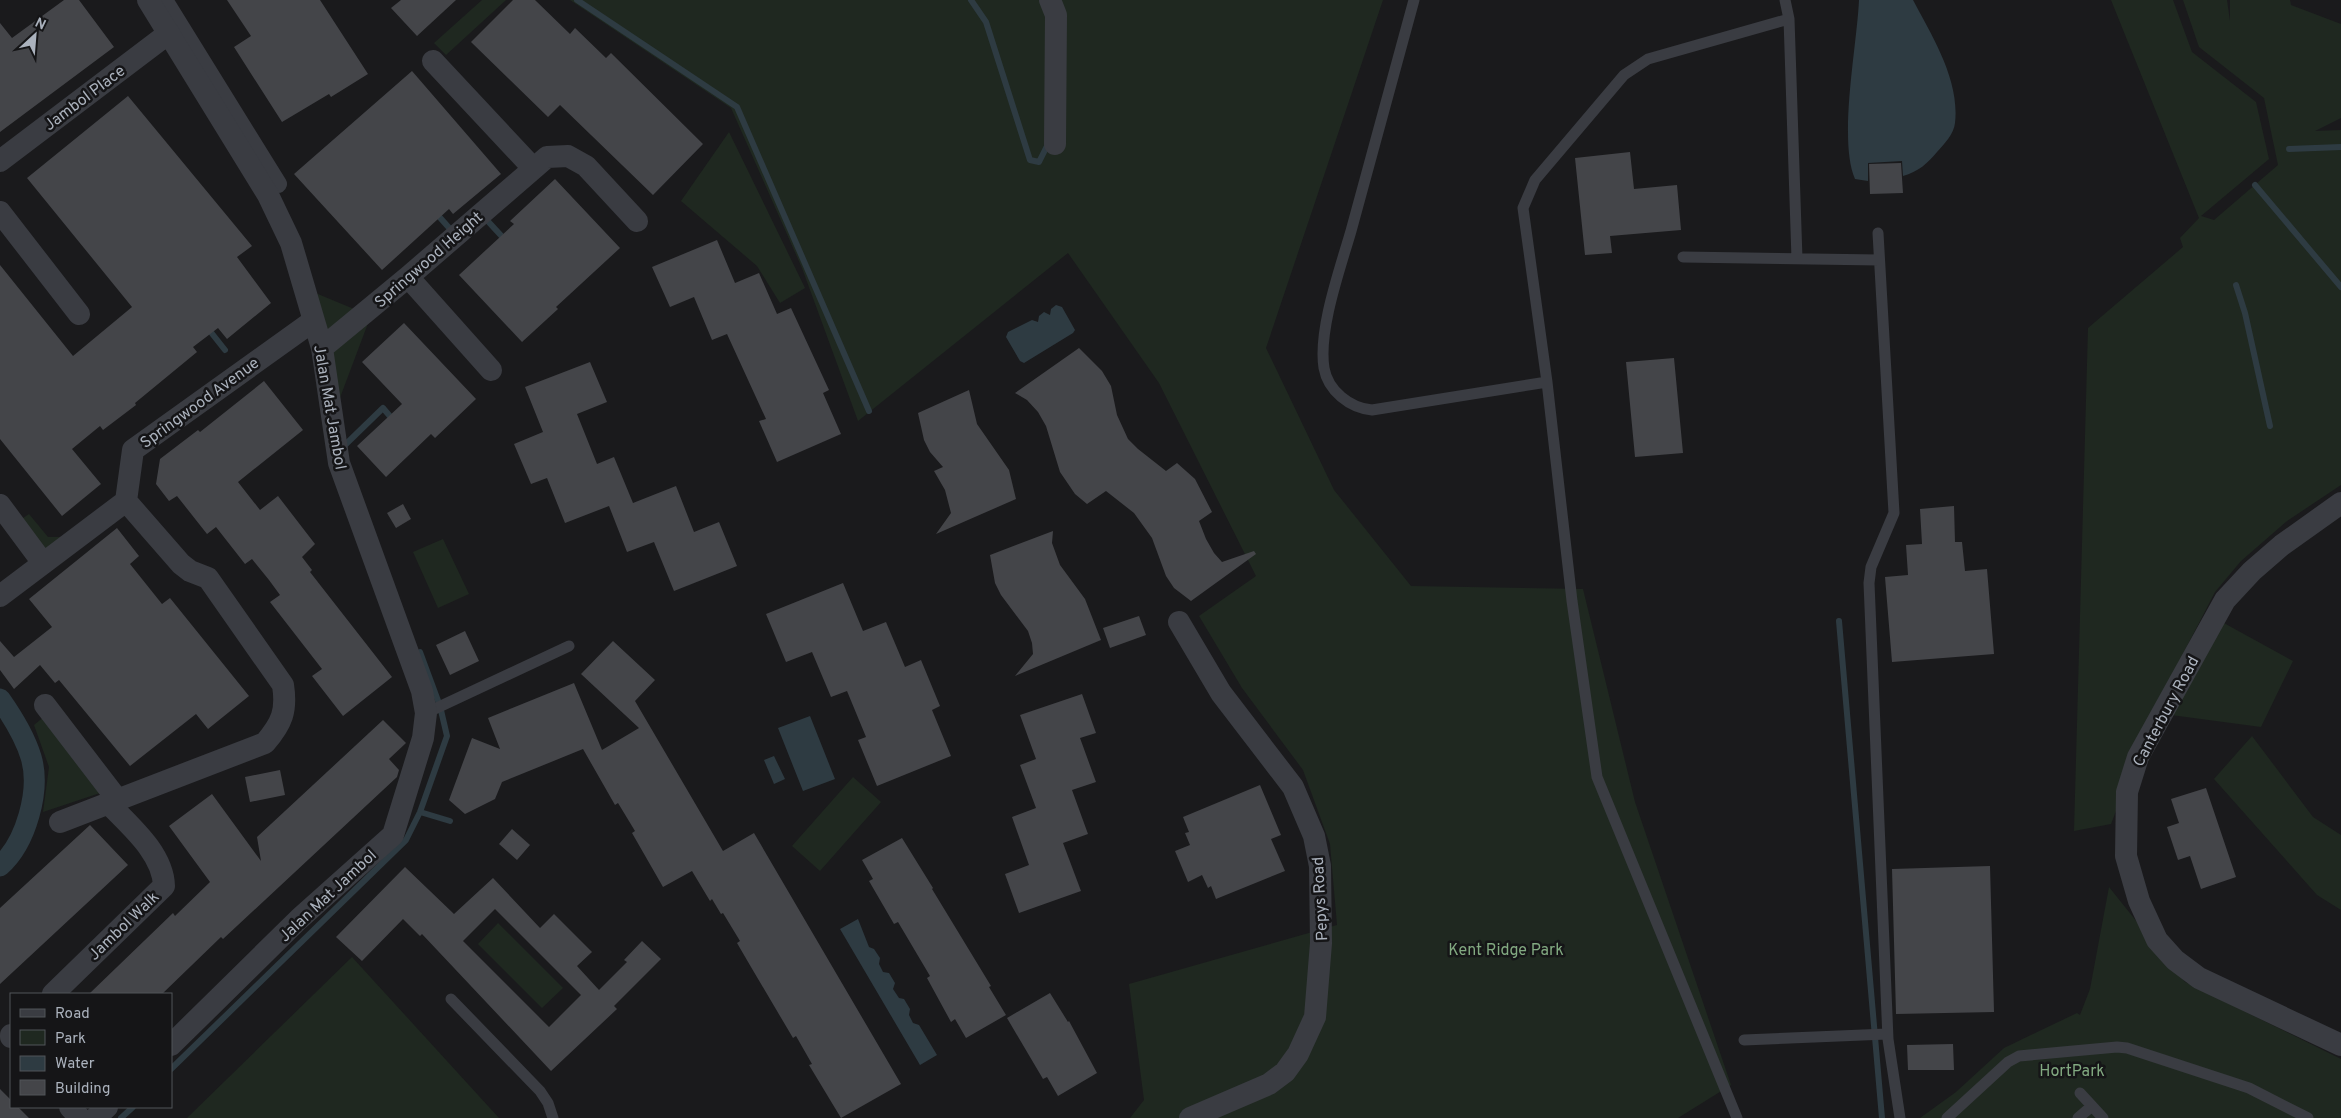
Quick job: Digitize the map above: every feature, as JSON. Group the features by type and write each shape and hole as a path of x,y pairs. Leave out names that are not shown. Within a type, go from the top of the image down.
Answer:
{"street":[{"name":"Jalan Mat Jambol","path":"148,0 268,195 291,243 322,348 339,463 422,691 426,713 423,738 393,835 299,919 172,1045"},
{"path":"164,0 278,184"},
{"path":"1050,0 1056,15 1055,144"},
{"name":"Jambol Place","path":"0,161 169,34"},
{"path":"433,61 533,168"},
{"name":"Springwood Height","path":"322,348 408,278 547,157 568,156 586,166 637,221"},
{"path":"0,212 79,314"},
{"path":"408,278 491,370"},
{"name":"Springwood Avenue","path":"126,501 134,450 313,322"},
{"path":"0,596 126,501 181,564 190,571 208,578 283,685 285,700 280,726 265,743 60,822"},
{"name":"Canterbury Road","path":"2341,503 2282,545 2252,571 2225,600 2138,758 2127,792 2126,856 2139,901 2157,940 2175,960 2199,978 2341,1045"},
{"path":"0,505 44,564"},
{"name":"Pepys Road","path":"1179,622 1221,692 1293,787 1314,836 1320,876 1321,943 1314,1017 1298,1054 1285,1072 1269,1084 1190,1118"},
{"path":"45,705 113,801"},
{"name":"Jambol Walk","path":"53,993 164,886 163,873 151,851 113,801"},
{"path":"71,1108 80,1118"},
{"path":"95,1118 106,1108"}],"lane":[{"path":"1414,0 1337,281 1323,340 1324,369 1333,388 1348,404 1361,409 1372,410 1546,382"},
{"path":"1785,0 1789,19 1797,259"},
{"path":"1737,1118 1597,777 1572,601 1523,208 1535,180 1624,75 1637,65 1648,59 1789,19"},
{"path":"1878,233 1894,513 1871,567 1869,584 1887,1034 1900,1118"},
{"path":"1683,257 1879,260"},
{"path":"426,713 569,646"},
{"path":"451,999 540,1091 547,1101 553,1118"},
{"path":"1744,1040 1887,1034"},
{"path":"1947,1118 2008,1062 2019,1056 2117,1047 2235,1082 2308,1118"},
{"path":"2080,1093 2103,1118"},
{"path":"2078,1118 2092,1106"}],"green space":[{"path":"482,0 506,0 446,55 434,43"},
{"name":"Kent Ridge Park","path":"570,0 1383,0 1266,348 1334,490 1411,586 1583,589 1635,802 1731,1085 1678,1118 1130,1118 1144,1100 1129,984 1337,925 1330,844 1303,770 1242,688 1199,616 1256,576 1159,383 1068,253 858,421 802,268 731,108"},
{"path":"2111,0 2173,0 2192,52 2256,102 2269,159 2201,216 2214,220 2278,165 2264,98 2199,47 2183,0 2227,0 2230,21 2230,0 2290,0 2291,5 2341,24 2341,118 2315,131 2341,130 2341,485 2287,521 2241,561 2215,592 2157,704 2111,824 2074,831 2088,328 2183,247 2180,238 2199,218"},
{"path":"729,132 805,288 780,303 757,266 681,201"},
{"path":"313,292 354,309 326,333"},
{"path":"370,318 338,403 331,351"},
{"path":"29,514 48,537 62,537 38,556 14,524"},
{"path":"443,539 469,594 438,608 413,552"},
{"path":"2222,622 2293,661 2261,727 2171,715"},
{"path":"45,716 103,792 43,812 49,767 34,725"},
{"path":"2252,736 2313,817 2341,835 2341,910 2317,895 2214,779"},
{"path":"853,777 881,802 820,871 792,846"},
{"name":"HortPark","path":"2109,887 2185,982 2341,1059 2341,1118 1920,1118 1956,1092 2004,1048 2077,1013 2080,1015 2090,989"},
{"path":"498,923 563,988 542,1008 478,944"},
{"path":"352,957 499,1118 187,1118"}],"water":[{"path":"1859,0 1913,0 1936,43 1949,75 1953,91 1955,123 1951,135 1934,156 1918,170 1903,176 1902,161 1868,163 1868,181 1855,179 1850,162 1848,117"},
{"path":"1056,305 1062,307 1075,330 1024,363 1020,361 1006,337 1008,332 1032,320 1038,322 1039,316 1044,312 1050,315 1051,309"},
{"path":"810,716 835,779 803,791 778,728"},
{"path":"774,756 785,779 774,784 764,760"},
{"path":"858,919 869,947 874,949 880,958 879,964 883,972 889,973 895,983 893,989 899,998 904,999 910,1009 909,1015 913,1023 919,1025 937,1055 920,1065 840,929"}],"building":[{"path":"64,0 79,0 114,47 0,132 0,23 12,38"},
{"path":"227,0 320,0 368,74 331,97 329,94 282,122 234,47 251,36"},
{"path":"401,0 456,0 417,36 391,8"},
{"path":"513,0 535,0 570,34 575,28 606,58 611,53 703,144 653,195 560,105 548,117 471,42"},
{"path":"412,71 501,174 453,214 449,209 382,270 294,174"},
{"path":"128,96 252,246 237,257 271,303 227,339 218,328 193,347 197,352 135,403 136,405 103,430 100,426 72,449 101,484 62,516 0,439 0,265 73,356 132,307 27,178"},
{"path":"1630,152 1634,189 1677,185 1681,230 1610,236 1612,253 1585,255 1575,158"},
{"path":"1901,163 1903,193 1870,194 1869,164"},
{"path":"555,179 620,248 556,307 558,309 522,342 459,275 514,224 510,221"},
{"path":"717,240 735,283 759,273 777,314 791,308 829,390 823,393 841,434 777,462 759,421 766,419 727,334 712,340 694,297 670,307 652,267"},
{"path":"404,323 476,399 435,438 431,434 386,477 357,446 402,404 362,362"},
{"path":"1079,348 1102,371 1111,386 1117,415 1128,439 1166,471 1177,463 1195,479 1212,512 1199,521 1214,553 1222,562 1254,551 1256,554 1191,601 1174,588 1166,576 1152,538 1134,513 1106,491 1087,504 1075,494 1060,472 1046,426 1038,412 1027,400 1015,393"},
{"path":"1674,358 1683,453 1635,457 1626,362"},
{"path":"590,362 607,402 577,414 597,464 614,457 633,503 676,486 694,532 719,522 737,566 674,591 654,542 627,552 609,506 565,523 547,478 531,484 514,444 543,432 525,387"},
{"path":"264,381 303,430 238,482 260,510 278,496 315,544 302,557 312,570 310,572 392,677 343,716 312,676 322,669 270,602 280,595 269,580 252,559 245,564 216,527 207,534 177,496 169,501 156,484 160,459 198,430 200,432"},
{"path":"969,390 977,424 1009,470 1016,499 936,534 951,513 945,490 934,471 943,467 930,452 924,440 918,413"},
{"path":"403,504 411,519 396,528 387,513"},
{"path":"1954,506 1955,542 1962,542 1965,571 1987,569 1994,654 1892,662 1885,577 1908,575 1906,545 1922,544 1920,509"},
{"path":"117,528 139,556 130,564 162,604 170,598 249,696 208,729 196,714 130,766 59,680 55,683 40,665 14,689 0,670 0,641 14,657 52,627 29,599"},
{"path":"1053,531 1052,543 1060,565 1085,599 1101,640 1015,676 1033,654 1032,643 1028,631 1001,595 995,583 990,555"},
{"path":"843,583 863,631 886,622 905,667 921,660 940,706 932,710 951,756 877,786 858,740 866,737 847,691 831,697 812,652 786,662 766,614"},
{"path":"1139,616 1146,635 1110,648 1103,628"},
{"path":"465,631 479,661 450,675 436,645"},
{"path":"613,641 655,680 635,701 723,851 754,833 901,1084 841,1118 809,1065 812,1064 796,1036 793,1038 737,943 740,941 723,913 721,914 712,899 710,901 692,871 663,887 632,833 635,831 618,803 615,805 583,749 502,782 495,799 465,814 449,800 472,738 500,749 488,718 574,683 602,750 639,728 581,674"},
{"path":"1082,694 1096,733 1080,738 1096,782 1072,790 1088,834 1063,843 1081,891 1019,913 1005,874 1029,865 1012,817 1036,808 1020,765 1036,759 1020,715"},
{"path":"383,720 406,743 389,759 399,770 397,777 223,939 221,937 163,993 90,993 173,913 175,916 210,882 169,826 212,794 261,861 257,837"},
{"path":"280,770 285,795 250,802 245,777"},
{"path":"1260,785 1281,835 1271,839 1285,871 1216,899 1211,886 1208,888 1202,875 1188,882 1175,851 1190,845 1185,833 1189,832 1183,817"},
{"path":"2206,788 2236,877 2201,889 2190,856 2178,860 2167,827 2179,823 2171,799"},
{"path":"90,825 128,865 0,984 0,908"},
{"path":"512,829 530,845 517,860 499,844"},
{"path":"902,838 991,986 989,987 1006,1015 966,1038 955,1019 951,1022 927,978 930,976 898,922 894,924 869,881 873,879 862,860"},
{"path":"1990,866 1994,1012 1896,1014 1892,869"},
{"path":"405,867 454,914 493,878 540,928 554,914 592,952 577,966 599,990 627,962 624,960 642,941 661,959 614,1006 617,1009 551,1071 422,934 420,936 403,919 362,961 336,937","holes":["495,909 581,995 549,1027 463,941"]},
{"path":"1050,993 1069,1021 1097,1073 1058,1096 1047,1077 1043,1079 1007,1018"},
{"path":"1953,1044 1954,1070 1908,1070 1907,1045"},
{"path":"0,1089 10,1099 10,1108 19,1108 29,1118 0,1118"}],"waterway":[{"path":"577,0 737,107 869,411"},
{"path":"971,0 986,22 1030,160 1039,162 1049,142"},
{"path":"2289,149 2341,147"},
{"path":"2255,185 2341,287"},
{"path":"435,212 451,230"},
{"path":"484,217 507,242"},
{"path":"2236,285 2245,313 2270,426"},
{"path":"206,326 225,350"},
{"path":"346,444 383,408 394,421"},
{"path":"1839,621 1882,1118"},
{"path":"172,1068 406,840 420,812 447,736 440,706 420,652"},
{"path":"0,699 18,727 31,757 34,770 32,800 24,830 17,844 0,866"},
{"path":"420,812 450,821"},
{"path":"121,1118 132,1108"}]}
